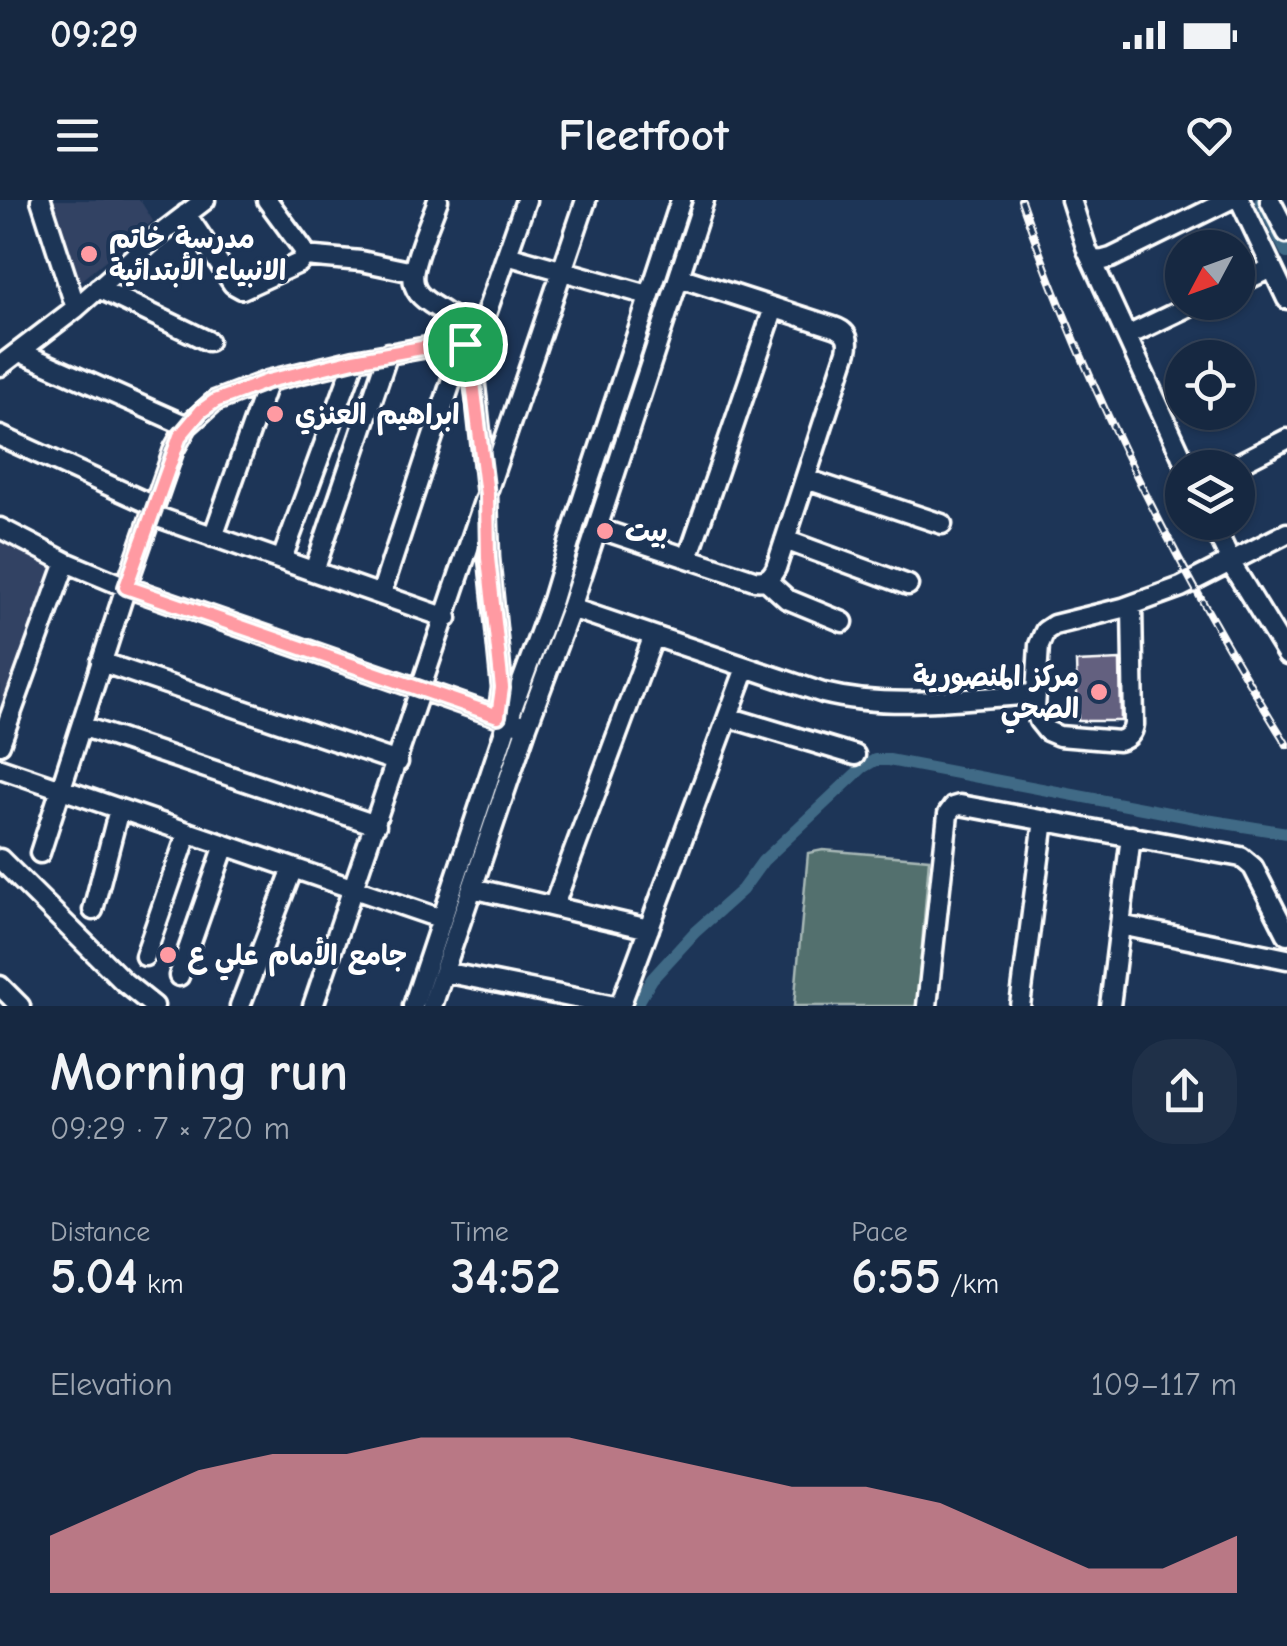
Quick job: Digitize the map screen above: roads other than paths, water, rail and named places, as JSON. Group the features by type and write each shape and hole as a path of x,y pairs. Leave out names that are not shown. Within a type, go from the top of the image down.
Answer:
{"street":[{"path":"41,200 76,308"},
{"path":"1,360 20,352 205,200"},
{"path":"268,200 306,256"},
{"path":"438,200 413,272 414,287 422,300 450,316 471,345"},
{"path":"504,718 471,345 526,200"},
{"path":"314,1006 586,200"},
{"path":"413,1006 504,718 552,600 681,200"},
{"path":"432,1006 597,528 704,200"},
{"path":"1071,200 1087,250 1179,450"},
{"path":"1092,259 1111,258 1230,200"},
{"path":"1240,200 1287,299"},
{"path":"1270,200 1287,233"},
{"path":"186,214 226,275 242,289 299,263 306,256"},
{"path":"507,255 648,295"},
{"path":"306,256 361,261 413,272"},
{"path":"1255,276 1270,268"},
{"path":"597,528 754,580 766,580 772,575 806,479 849,343 846,336 841,330 678,277"},
{"path":"98,288 208,341"},
{"path":"688,558 774,308"},
{"path":"1127,336 1165,318"},
{"path":"40,853 126,587 174,449 187,426 215,401 268,381 388,353 471,345"},
{"path":"20,352 187,426"},
{"path":"314,571 388,353"},
{"path":"282,560 354,360"},
{"path":"381,594 452,378 462,368 473,368"},
{"path":"214,537 268,381"},
{"path":"0,436 214,537 447,618"},
{"path":"1255,455 1287,439"},
{"path":"806,479 942,524"},
{"path":"0,528 126,587 527,726"},
{"path":"1132,606 1134,724 1130,735 1115,741 1053,734 1036,715 1038,645 1046,630 1132,606 1181,587 1287,533"},
{"path":"785,540 908,585"},
{"path":"1221,540 1280,628 1287,655"},
{"path":"0,741 66,562"},
{"path":"766,580 787,599 843,622"},
{"path":"570,608 822,694 874,702 1036,694"},
{"path":"554,906 653,638"},
{"path":"102,662 398,762"},
{"path":"444,972 618,1006 746,668"},
{"path":"728,717 854,756"},
{"path":"81,726 376,825"},
{"path":"0,768 442,919"},
{"path":"927,1006 948,814 960,804 1236,856 1246,860 1255,872 1287,934"},
{"path":"93,910 119,809"},
{"path":"1020,1006 1044,820"},
{"path":"146,956 188,832"},
{"path":"1110,1006 1131,836"},
{"path":"180,976 225,845"},
{"path":"240,1006 293,868"},
{"path":"3,870 154,1006"},
{"path":"472,888 648,929"},
{"path":"1120,925 1287,959"},
{"path":"0,986 20,1006"}],"waterway":[{"path":"1261,200 1287,253"},
{"path":"636,1006 652,979 695,932 742,890 763,861 875,760 1287,833"}],"railway":[{"path":"1021,200 1075,342 1139,480 1173,548 1287,745"}],"place":[{"name":"مدرسة خاتم الانبياء الأبتدائية","path":"89,254"},
{"name":"ابراهيم العنزي","path":"275,414"},
{"name":"بيت","path":"605,531"},
{"name":"مركز المنصورية الصحي","path":"1099,692"},
{"name":"جامع الأمام علي ع","path":"168,955"}]}
